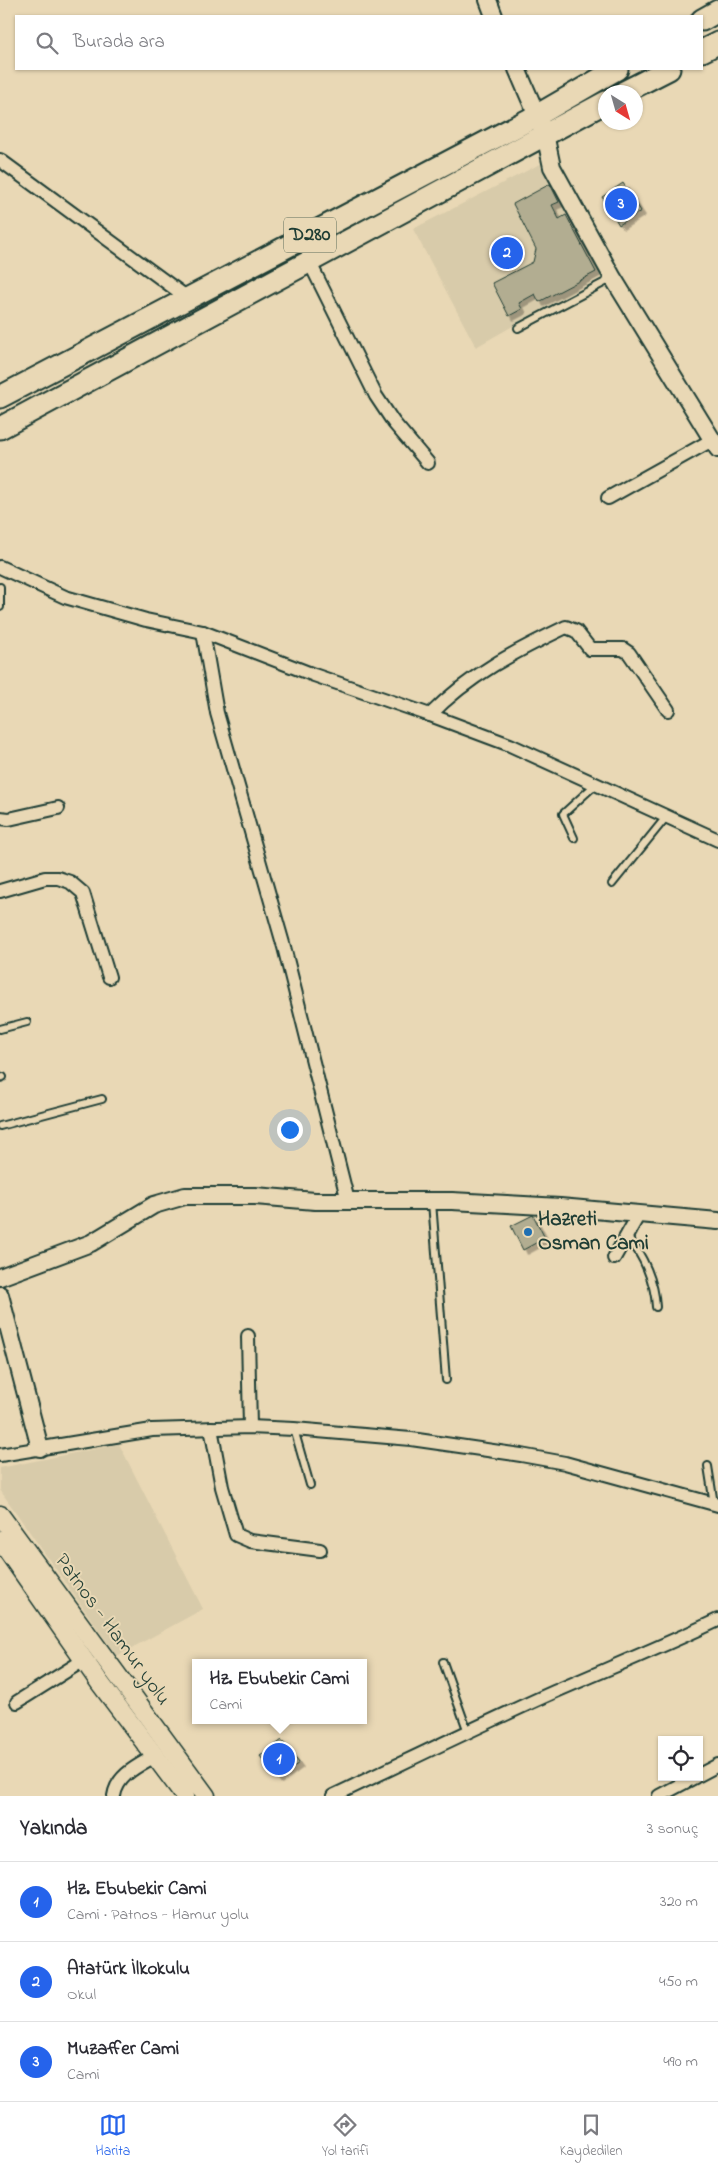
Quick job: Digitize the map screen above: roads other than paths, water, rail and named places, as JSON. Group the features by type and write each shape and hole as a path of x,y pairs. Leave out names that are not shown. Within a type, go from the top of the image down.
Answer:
{"highway":[{"path":"703,19 718,11"},
{"path":"703,50 718,43"},
{"name":"D280","path":"0,428 310,261 541,125 616,70"},
{"path":"637,85 666,70"},
{"name":"D280","path":"0,397 189,299 541,125 598,105"}],"main road":[{"name":"Patnos - Hamur yolu","path":"0,1515 206,1796"},
{"name":"Patnos - Hamur yolu","path":"0,1540 84,1660 185,1796"}],"street":[{"path":"488,0 494,15"},
{"path":"517,70 541,125 552,167 612,278 714,438 608,498"},
{"path":"0,160 189,299"},
{"path":"310,261 376,396 394,423 428,463"},
{"path":"0,567 66,597 146,620 203,632 314,675 510,745 718,840"},
{"path":"430,715 447,698 512,652 566,627 576,631 590,649 623,649 629,653 668,710"},
{"path":"203,632 216,713 284,947 348,1201"},
{"path":"0,818 9,819 58,808"},
{"path":"0,891 45,878 58,878 70,882 83,893 109,977"},
{"path":"0,1277 91,1243 154,1205 169,1199 185,1196 255,1196 348,1201 432,1201 560,1207 718,1221"},
{"path":"614,1258 639,1214"},
{"path":"0,1295 40,1448"},
{"path":"248,1336 250,1427"},
{"path":"0,1455 152,1430 250,1427 294,1429 411,1439 521,1455 565,1463 716,1505"},
{"path":"211,1428 222,1487 236,1535 250,1540 320,1550"},
{"path":"333,1796 468,1732 668,1645 718,1620"},
{"path":"17,1702 84,1660"},
{"path":"114,1796 115,1787 121,1779 155,1756"},
{"path":"703,1774 717,1770"},
{"path":"659,1796 687,1781"}],"lane":[{"path":"518,328 612,278"},
{"path":"0,587 0,607"},
{"path":"574,838 563,814 596,783"},
{"path":"612,884 667,816"},
{"path":"0,1029 27,1022"},
{"path":"0,1126 102,1099"},
{"path":"432,1201 446,1380"},
{"path":"626,1236 636,1246 647,1270 654,1289 656,1307"},
{"path":"294,1429 310,1486"},
{"path":"708,1466 716,1505"},
{"path":"443,1662 468,1732"}],"place":[{"name":"Muzaffer Cami","path":"621,204"},
{"name":"Atatürk İlkokulu","path":"507,253"},
{"name":"Hazreti Osman Cami","path":"528,1232"},
{"name":"Hz. Ebubekir Cami","path":"279,1759"}]}
